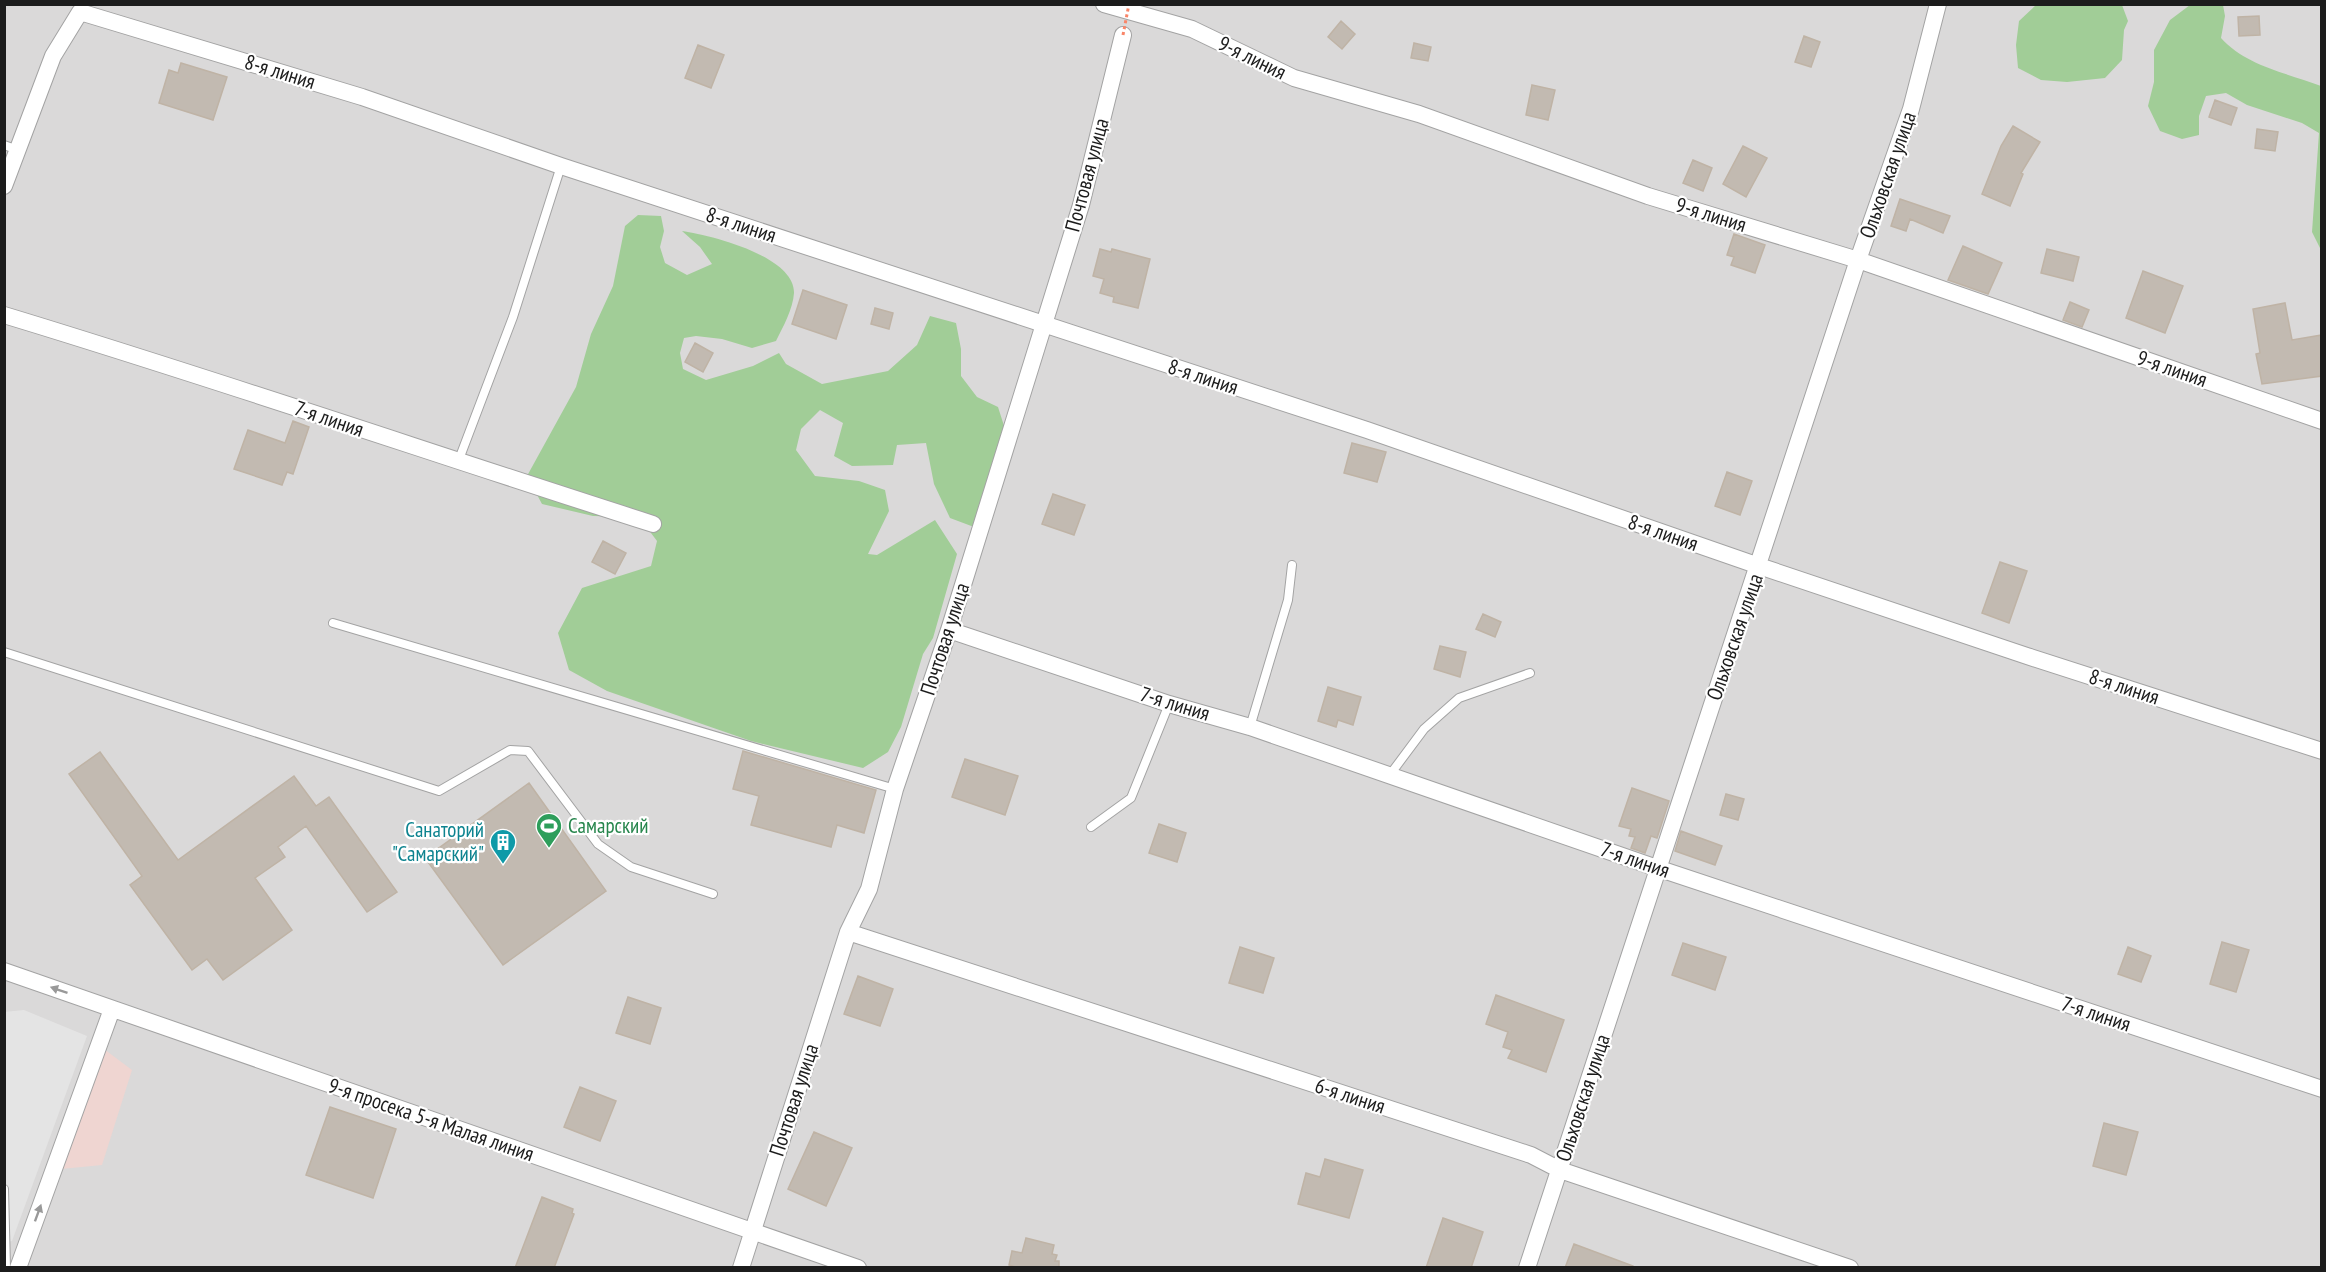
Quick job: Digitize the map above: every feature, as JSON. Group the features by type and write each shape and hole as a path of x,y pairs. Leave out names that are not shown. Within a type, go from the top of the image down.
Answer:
{"street":[{"name":"9-я линия","path":"1104,4 1192,29 1294,78 1419,114 1648,196 1858,260 2322,421"},
{"name":"Ольховская улица","path":"1527,1268 1858,260 1911,109 1938,4"},
{"name":"8-я линия","path":"12,148 53,56 81,12 362,97 561,166 1367,430 1759,566 2322,752"},
{"name":"Почтовая улица","path":"741,1268 848,932 869,889 895,789 949,630 1081,205 1123,35"},
{"path":"4,186 12,148"},
{"name":"7-я линия","path":"4,315 177,368 458,462 653,524"},
{"name":"7-я линия","path":"949,630 1169,704 1250,727 1658,868 2322,1089"},
{"name":"6-я линия","path":"848,932 1530,1155 1560,1170 1850,1268"},
{"name":"9-я просека 5-я Малая линия","path":"4,971 858,1268"},
{"path":"18,1268 112,1008"}],"lane":[{"path":"458,462 513,317 561,166"},
{"path":"1250,727 1288,600 1292,565"},
{"path":"333,623 895,789"},
{"path":"4,652 440,791 510,750 528,751 598,844 631,867 713,894"},
{"path":"1389,776 1424,729 1460,698 1530,673"},
{"path":"1091,827 1131,798 1169,704"},
{"path":"4,1189 6,1268"}],"path":[{"path":"1123,35 1130,4"}],"shaded area":[{"path":"5,5 2321,5 2321,1267 5,1268"},
{"path":"24,1010 87,1036 12,1241 5,1242 4,1012"},
{"path":"104,1049 132,1070 102,1165 61,1169"}],"green space":[{"path":"2036,5 2122,5 2128,21 2124,30 2122,60 2105,78 2067,82 2041,80 2018,68 2016,45 2019,21"},
{"path":"2190,5 2223,5 2225,16 2221,38 2231,48 2268,68 2321,86 2321,250 2312,232 2319,133 2302,123 2247,105 2226,93 2206,96 2199,116 2199,135 2182,139 2160,131 2148,106 2154,82 2154,50 2170,20"},
{"path":"638,215 661,216 664,231 660,247 665,263 687,275 712,264 700,247 682,231 711,237 749,250 781,268 791,280 794,293 792,305 776,341 752,348 722,339 696,336 684,338 680,353 683,369 706,380 753,366 779,353 786,364 822,384 888,371 917,345 930,316 956,323 961,349 961,376 977,397 998,407 1006,432 974,527 950,518 934,484 926,443 897,445 893,465 852,466 834,456 843,423 820,410 801,429 796,450 815,476 859,481 885,490 889,511 868,554 877,555 935,520 957,554 933,638 923,654 901,727 888,752 863,768 751,741 607,691 569,670 558,633 582,588 651,566 657,541 639,517 593,516 542,504 527,476 576,387 591,334 613,286 625,226"}],"building":[{"path":"2259,16 2260,35 2239,36 2238,17"},
{"path":"1341,21 1355,34 1342,49 1328,37"},
{"path":"1804,36 1820,42 1811,67 1795,62"},
{"path":"1414,43 1431,47 1428,61 1411,58"},
{"path":"698,45 724,55 711,88 685,78"},
{"path":"181,63 227,77 213,120 159,103 169,70 178,73"},
{"path":"1532,85 1555,90 1548,120 1526,115"},
{"path":"2215,100 2237,108 2231,125 2209,117"},
{"path":"2013,126 2040,142 2021,173 2023,174 2010,206 1982,194 2001,146"},
{"path":"2257,129 2278,132 2275,151 2255,148"},
{"path":"1743,146 1767,158 1746,197 1723,184"},
{"path":"1693,160 1712,168 1703,191 1683,183"},
{"path":"1900,199 1950,216 1943,233 1910,219 1906,231 1891,226"},
{"path":"1734,234 1765,245 1755,273 1731,265 1734,257 1727,255"},
{"path":"1963,246 2002,263 1988,294 1948,280"},
{"path":"1100,249 1111,252 1112,249 1150,259 1138,308 1113,302 1114,297 1100,293 1104,279 1093,276"},
{"path":"2047,249 2079,257 2073,281 2041,273"},
{"path":"2143,271 2183,286 2165,333 2126,318"},
{"path":"803,290 847,305 836,339 792,324"},
{"path":"2070,302 2089,310 2082,327 2063,320"},
{"path":"2285,303 2292,340 2322,335 2322,376 2262,384 2256,354 2260,353 2253,309"},
{"path":"875,308 893,313 889,329 871,324"},
{"path":"695,343 713,353 703,372 685,362"},
{"path":"293,421 309,427 293,474 287,472 282,485 234,469 248,430 285,443"},
{"path":"1352,443 1386,452 1377,482 1344,473"},
{"path":"1727,472 1752,481 1740,515 1715,506"},
{"path":"1053,494 1085,505 1074,535 1042,524"},
{"path":"603,541 626,553 615,574 592,562"},
{"path":"2000,562 2027,571 2009,623 1982,613"},
{"path":"1483,614 1501,622 1495,637 1476,629"},
{"path":"1440,646 1466,652 1460,677 1434,669"},
{"path":"1328,687 1361,697 1353,725 1338,720 1336,727 1318,721"},
{"path":"743,751 876,790 864,833 837,825 831,847 751,825 759,796 733,789"},
{"name":"Санаторий \"Самарский\"","path":"100,752 178,860 294,776 316,806 329,797 397,892 367,912 306,826 278,847 285,857 255,878 292,930 223,980 207,959 192,970 130,885 142,876 69,774"},
{"path":"965,759 1018,776 1005,815 952,797"},
{"path":"529,783 606,891 503,965 425,858"},
{"path":"1632,788 1669,801 1657,838 1651,836 1645,853 1631,848 1635,837 1629,836 1631,829 1619,826"},
{"path":"1726,794 1744,799 1738,820 1720,815"},
{"path":"1159,824 1186,833 1177,862 1149,853"},
{"path":"1681,831 1722,846 1715,865 1675,851"},
{"path":"2222,942 2249,950 2236,992 2210,984"},
{"path":"1683,943 1726,957 1715,990 1672,975"},
{"path":"1240,947 1274,958 1263,993 1229,983"},
{"path":"2128,947 2151,956 2141,982 2118,974"},
{"path":"858,976 893,989 880,1026 844,1014"},
{"path":"1496,995 1564,1020 1546,1072 1508,1058 1512,1050 1503,1047 1508,1032 1486,1024"},
{"path":"628,997 661,1008 650,1044 616,1033"},
{"path":"580,1087 616,1101 600,1141 564,1127"},
{"path":"330,1107 396,1129 373,1198 306,1175"},
{"path":"2104,1123 2138,1132 2126,1175 2093,1166"},
{"path":"814,1132 852,1148 826,1206 788,1189"},
{"path":"1325,1159 1363,1170 1349,1218 1298,1204 1306,1173 1320,1177"},
{"path":"542,1197 573,1209 574,1214 554,1268 515,1268"},
{"path":"1443,1218 1483,1232 1471,1268 1426,1268"},
{"path":"1026,1238 1054,1245 1052,1254 1057,1255 1055,1261 1059,1261 1059,1268 1019,1268 1009,1265 1012,1251 1022,1253"},
{"path":"1574,1244 1633,1266 1633,1268 1565,1268"}],"place":[{"name":"Самарский","path":"549,849"},
{"name":"Санаторий \"Самарский\"","path":"503,865"}]}
